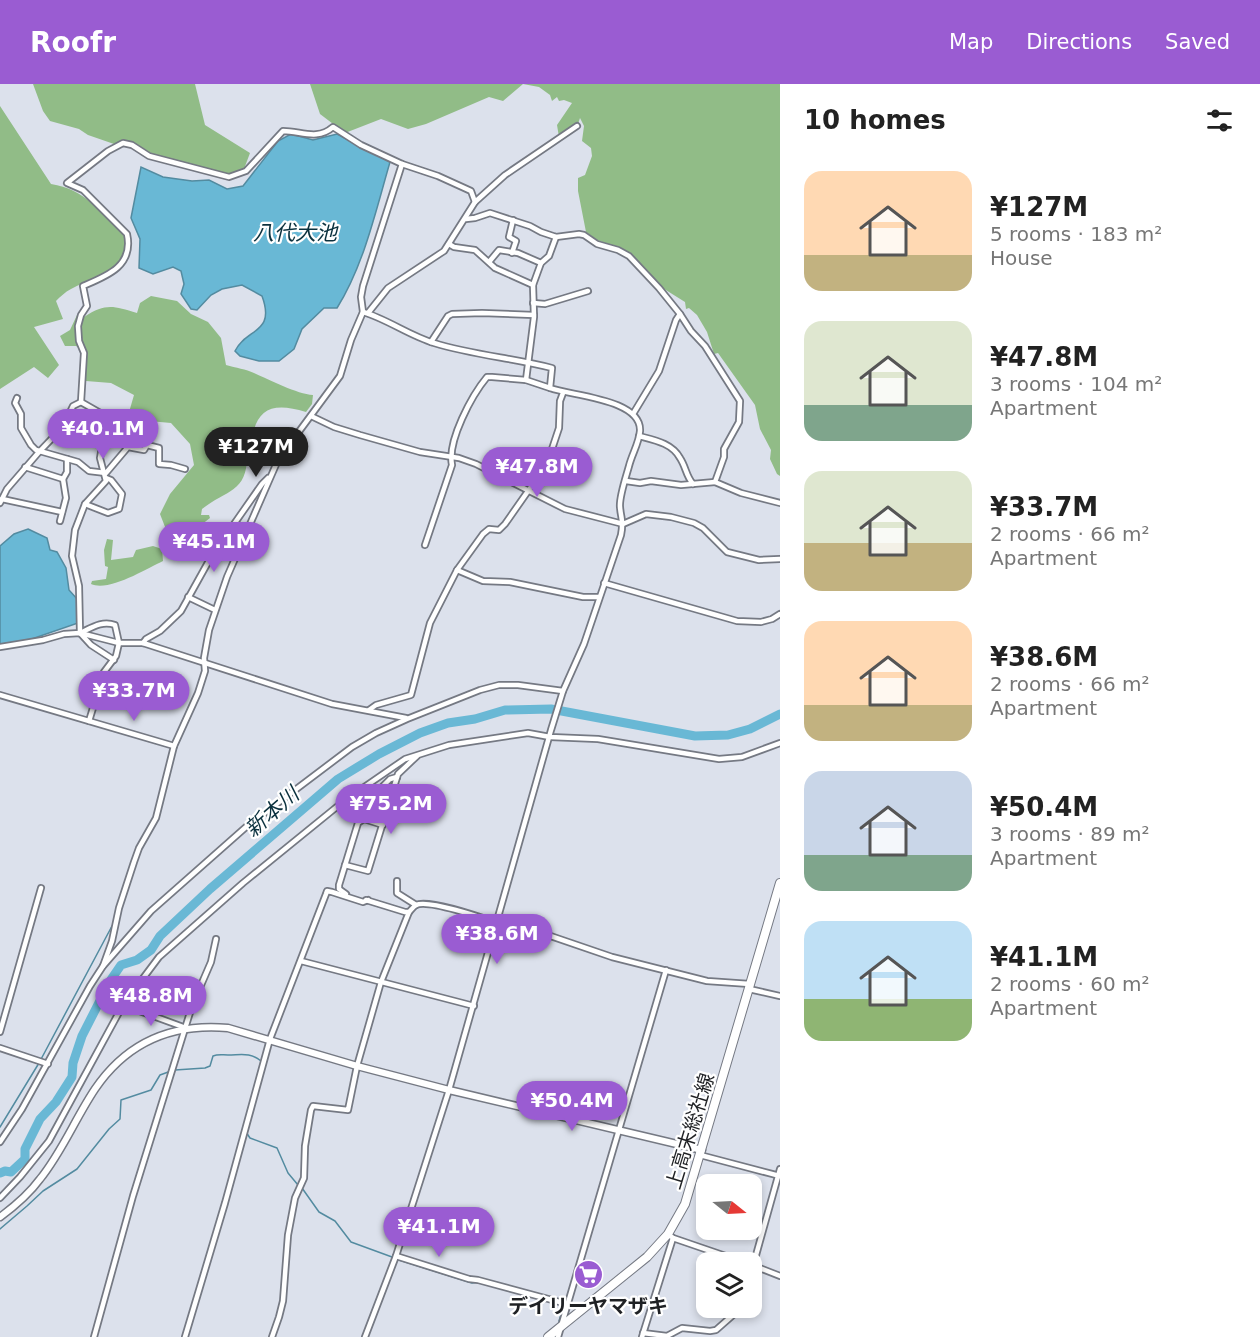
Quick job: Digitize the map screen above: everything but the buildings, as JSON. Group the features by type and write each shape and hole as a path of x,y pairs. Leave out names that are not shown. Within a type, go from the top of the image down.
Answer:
{"main road":[{"name":"上高末総社線","path":"548,1337 670,1236 685,1204 701,1153 750,987 777,906 780,883"}],"street":[{"path":"103,966 139,848 156,818 174,746 198,693 205,671 204,658 215,610 278,460 340,376 351,340 365,313 388,288 444,251 475,202 505,175 577,126"},
{"path":"81,402 84,353 79,341 78,326 87,306 83,286 111,274 120,266 126,256 129,241 127,234 84,190 67,183 108,151 123,143 132,145 149,156 229,177 246,171 282,132 316,136 333,127 361,145 471,191 475,202"},
{"path":"365,313 361,297 363,286 402,164"},
{"path":"466,219 490,213 556,237 579,234 588,237 597,244 623,252 659,288 705,346 740,401 739,422 724,449 724,457 715,482"},
{"path":"512,253 516,241 508,237 513,220"},
{"path":"526,380 534,315 533,285 541,263 549,256 556,237"},
{"path":"448,243 454,247 475,250 502,272 533,285"},
{"path":"489,262 499,250 518,253 541,263"},
{"path":"533,303 545,304 588,291"},
{"path":"365,313 431,342 491,357 529,362 552,368 550,388"},
{"path":"431,342 448,316 452,314 534,315"},
{"path":"633,414 659,371 680,314"},
{"path":"365,1337 396,1256 449,1090 551,730 563,693 584,644 623,524 620,507 629,465 639,436 639,421 633,414 590,396 563,393 526,380 488,377 468,405 450,457 452,465 425,545"},
{"path":"369,710 376,705 411,695 428,628 457,570 483,534 489,529 499,530 505,524 547,464 560,428 560,401 563,393"},
{"path":"17,398 15,403 21,414 21,428 31,445 39,452 78,462 88,471 106,475 122,494 119,510 108,513 85,504"},
{"path":"62,512 1,501 7,489 63,427 73,406 81,402"},
{"path":"81,402 107,419 100,458 106,481 85,504 77,520 72,544 72,556 79,586 80,633 91,645 114,660"},
{"path":"311,416 334,427 360,435 420,452 476,464 565,509 623,524 646,514 671,517 694,523 703,528 727,552 759,560 780,559"},
{"path":"639,436 656,440 672,448 681,458 688,478 693,484"},
{"path":"106,475 128,447 144,450 147,445 159,448 159,464 185,470"},
{"path":"60,521 66,498 63,479 67,472 67,459"},
{"path":"26,467 63,479"},
{"path":"143,643 181,611 217,548 262,484 269,478"},
{"path":"626,481 640,483 651,480 681,485 715,482 741,494 780,503"},
{"path":"457,570 483,581 510,582 583,597 599,597"},
{"path":"604,583 737,621 761,622 780,614"},
{"path":"188,597 215,610"},
{"path":"80,633 94,626 111,623 115,625 119,643 114,660 104,672 89,721"},
{"path":"0,646 43,640 64,633 80,633 119,643 143,643 303,696 332,704 407,718"},
{"path":"0,1142 22,1109 103,966 151,911 246,827 352,747 407,718 499,685 518,685 563,693"},
{"path":"0,695 174,746"},
{"path":"0,1198 26,1171 49,1141 123,1005 159,957 243,883 344,801 405,759 449,745 528,733 598,740 719,759 742,757 780,742"},
{"path":"345,865 368,872 397,777 401,769 418,754"},
{"path":"381,788 390,779 397,777"},
{"path":"383,825 360,820 339,889 342,892 409,912"},
{"path":"397,881 397,892 416,905 452,908 612,957 707,981 750,987 780,996"},
{"path":"0,1032 41,888"},
{"path":"185,1337 270,1039 327,891 363,902 368,900"},
{"path":"272,1337 283,1301 288,1235 295,1198 304,1178 305,1146 311,1110 313,1106 348,1110 357,1066 381,982 409,912 416,905"},
{"path":"94,1337 133,1196 192,1006 211,962 216,939"},
{"path":"301,961 474,1006"},
{"path":"558,1337 666,970"},
{"path":"123,1005 186,1028"},
{"path":"0,1217 40,1180 60,1151 95,1089 114,1065 139,1046 160,1035 186,1028 228,1028 357,1066 619,1131 779,1176"},
{"path":"0,1048 48,1064"},
{"path":"758,1252 780,1169"},
{"path":"715,1252 670,1236 642,1335 666,1336 682,1328 710,1332 716,1330 730,1318"},
{"path":"396,1256 469,1279 567,1304"},
{"path":"762,1269 780,1276"},
{"path":"716,1330 716,1337"}],"green space":[{"path":"33,84 195,84 205,125 250,153 244,169 233,175 154,155 136,144 125,141 114,144 88,135 79,129 50,121 43,111"},
{"path":"310,84 523,84 503,101 489,97 426,124 408,129 381,119 345,133 320,114"},
{"path":"523,84 780,84 780,476 770,459 771,450 760,429 755,405 718,353 714,354 707,332 697,315 689,308 686,309 685,302 661,287 648,271 625,250 597,240 586,232 578,191 578,178 585,175 592,156 591,148 582,141 584,126 580,118 578,124 559,137 557,125 572,103 559,101 557,97 552,101 550,95 539,87"},
{"path":"0,106 51,184 73,191 91,202 123,234 126,245 124,255 110,270 69,290 56,301 63,319 34,327 59,365 48,378 34,367 0,389"},
{"path":"151,296 177,301 191,314 208,322 221,338 226,365 248,370 292,389 313,395 312,404 306,412 282,407 265,412 259,418 252,437 251,451 247,453 244,476 240,483 202,509 201,515 209,515 210,518 184,538 167,532 160,514 170,494 194,465 190,444 171,423 149,421 125,426 134,395 111,383 86,381 86,352 76,346 65,346 60,336 70,330 77,315 84,317 98,309 110,307 137,313 140,303"},
{"path":"107,539 113,540 111,560 133,557 136,550 153,546 162,549 163,561 117,582 99,586 91,584 92,581 106,579 108,567 105,566 104,550"}],"water":[{"name":"八代大池","path":"291,134 313,140 337,134 390,162 362,256 337,308 324,308 302,329 294,349 279,361 259,361 240,356 235,351 263,324 265,308 262,296 242,285 222,289 211,295 197,310 191,309 181,294 184,284 181,271 173,267 153,274 139,268 140,239 131,218 141,167 163,177 192,181 209,180 227,189 243,186 278,141"},
{"path":"28,529 47,538 50,550 57,552 66,568 69,590 78,600 78,623 23,642 0,644 0,546 14,534"}],"waterway":[{"name":"新本川","path":"0,1173 11,1172 25,1159 25,1149 40,1119 56,1102 72,1077 73,1063 82,1036 110,981 121,965 137,960 151,950 160,936 210,889 338,779 379,754 420,733 448,723 475,719 505,710 551,709 695,736 728,735 750,729 780,714"},
{"path":"0,1127 39,1063 112,926"},
{"path":"175,1070 205,1068 210,1066 213,1056 218,1055 249,1055 261,1061"},
{"path":"0,1229 43,1191 77,1169 109,1129 120,1119 121,1100 151,1090 160,1075 171,1071"},
{"path":"246,1132 250,1138 277,1148 288,1173 298,1185"},
{"path":"302,1188 319,1212 335,1221 351,1242 392,1257"},
{"path":"399,1260 472,1283 479,1282"},
{"path":"559,1321 564,1305"}],"place":[{"name":"デイリーヤマザキ","path":"588,1275"}]}
